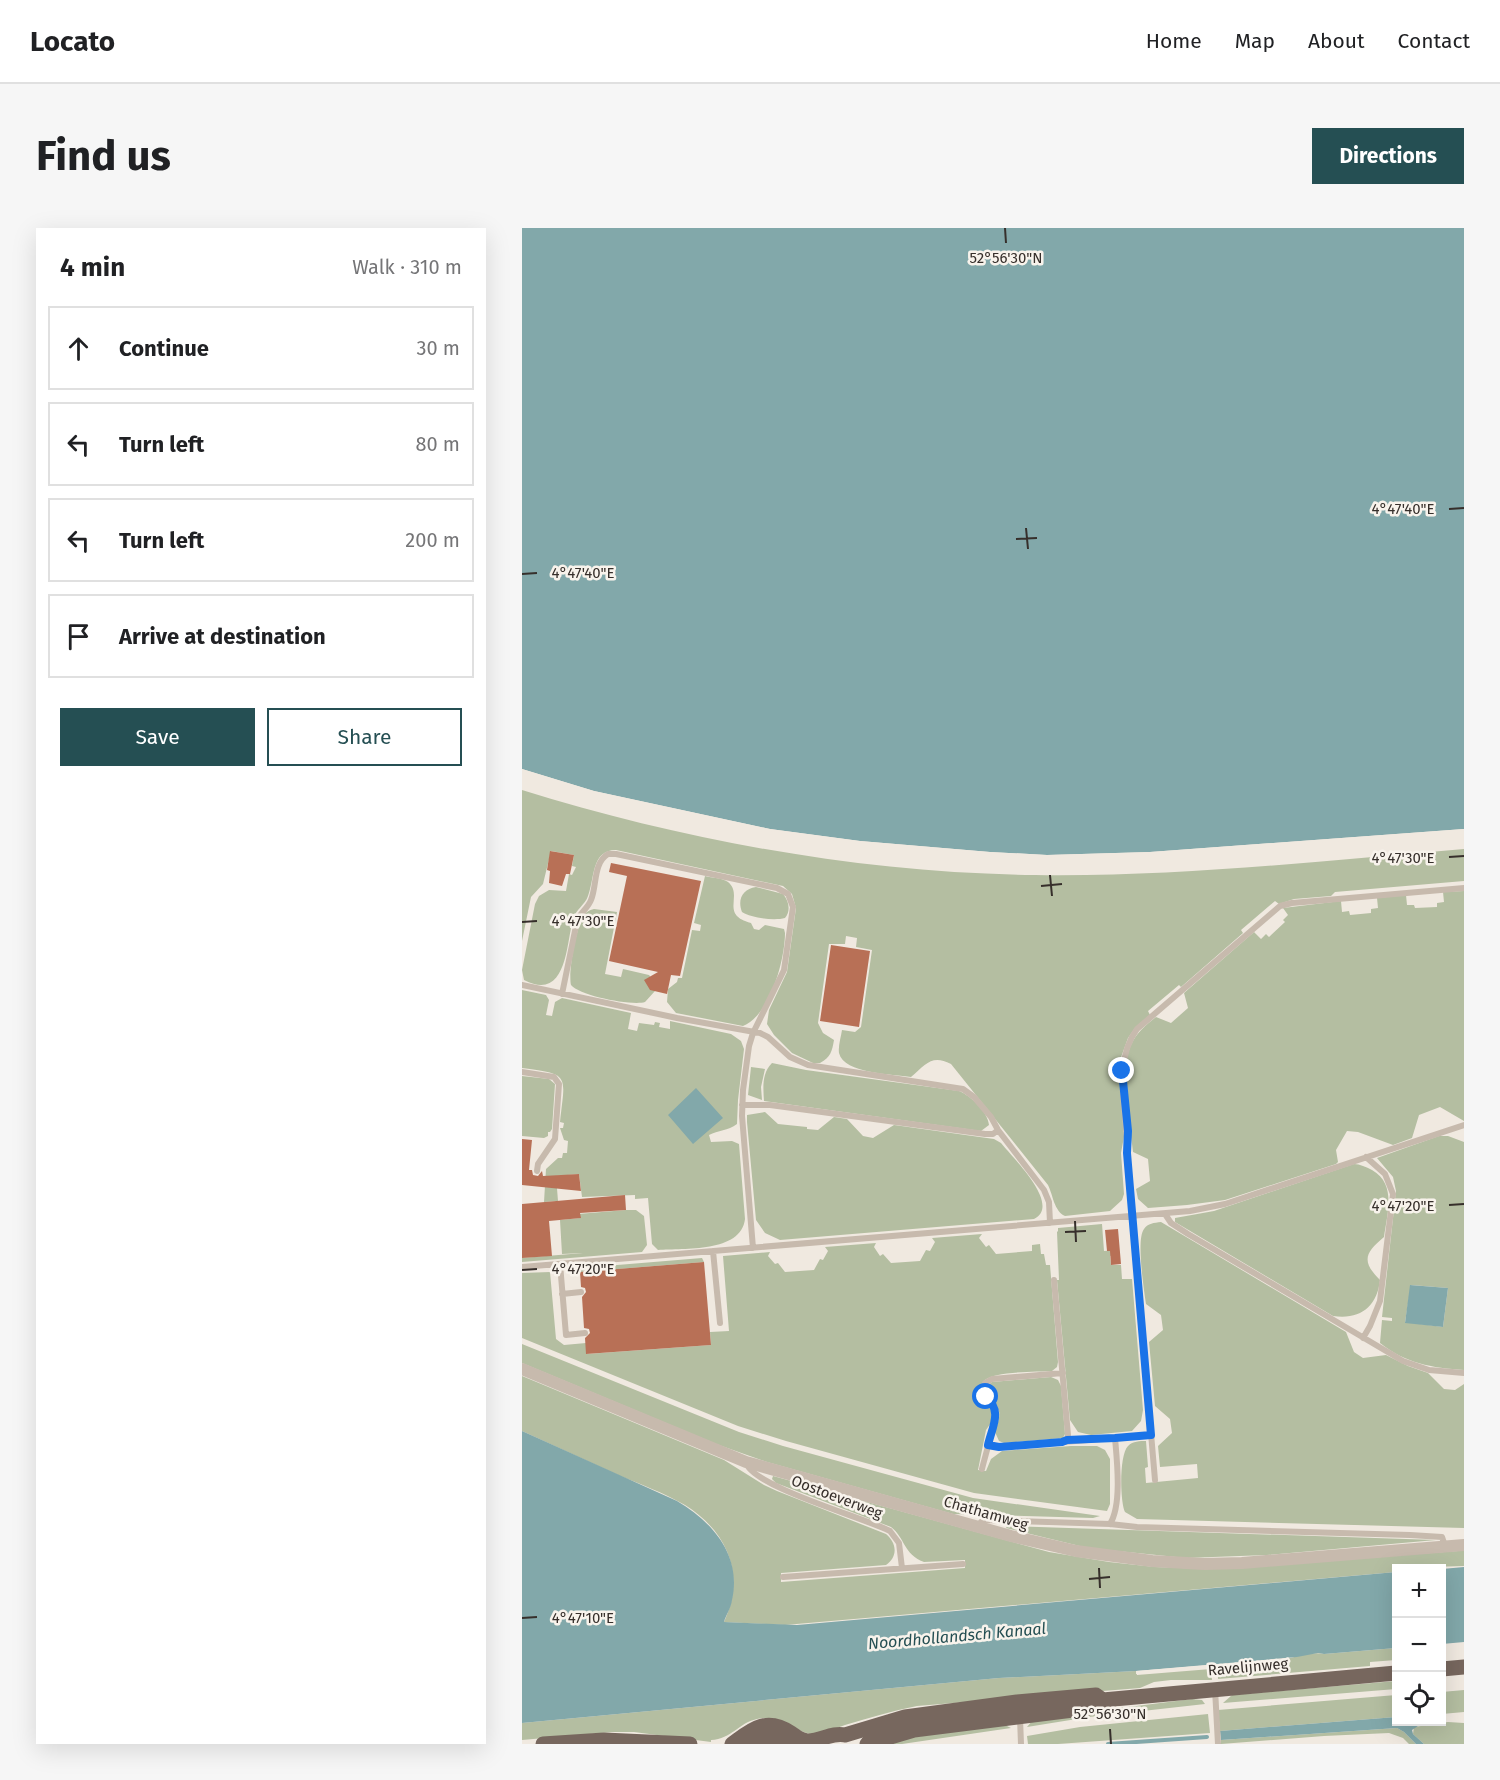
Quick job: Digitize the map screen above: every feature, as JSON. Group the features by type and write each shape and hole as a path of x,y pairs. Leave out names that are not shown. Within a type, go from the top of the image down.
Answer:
{"main road":[{"path":"1446,1669 1464,1667"},
{"name":"Ravelijnweg","path":"732,1744 747,1731 764,1726 784,1729 808,1741 838,1733 845,1735 905,1717 1017,1702 1096,1695 1103,1700 1392,1673"},
{"name":"Ravelijnweg","path":"867,1744 914,1730 1097,1707 1103,1700"},
{"name":"Ravelijnweg","path":"830,1744 840,1741 845,1735"},
{"path":"749,1744 758,1738 771,1737 787,1744"},
{"path":"543,1744 598,1740 690,1744"}],"street":[{"name":"Chathamweg","path":"522,1370 746,1462 1076,1551 1135,1560 1242,1563 1464,1545"}],"lane":[{"path":"562,994 577,921 591,902 600,861 608,854 782,889 788,894 793,907 783,974 753,1032 748,1051 742,1105 753,1248"},
{"path":"1155,1480 1122,1071 1126,1048 1137,1029 1280,906 1292,903 1464,888"},
{"path":"522,985 753,1032 768,1037 790,1057 808,1065 963,1089 974,1096 991,1117 998,1130 1047,1194 1051,1210 1050,1223"},
{"path":"522,1072 554,1077 559,1084 555,1139 538,1164 537,1171"},
{"path":"742,1105 770,1105 985,1134 993,1134 998,1130"},
{"path":"522,1267 1165,1214 1225,1204 1366,1157 1463,1128"},
{"path":"1363,1338 1380,1301 1393,1194 1385,1174 1366,1157"},
{"path":"1165,1214 1171,1223 1188,1234 1416,1367 1441,1372 1464,1373"},
{"path":"713,1251 720,1323"},
{"path":"560,1264 566,1335 585,1334"},
{"path":"1054,1280 1067,1440"},
{"path":"562,1294 581,1292"},
{"path":"707,1299 717,1298"},
{"path":"982,1469 996,1420 995,1408 984,1393 985,1383 992,1379 1063,1373"},
{"path":"988,1445 999,1447 1151,1435"},
{"path":"1110,1524 1115,1516 1116,1508 1115,1438"},
{"name":"Oostoeverweg","path":"746,1462 748,1469 755,1475 774,1486 890,1531 901,1548 902,1568"},
{"path":"977,1526 982,1521 989,1520 1438,1536 1444,1539 1445,1546"},
{"path":"783,1577 963,1564"},
{"path":"1215,1688 1218,1744"},
{"path":"1020,1716 1021,1744"}],"green space":[{"path":"522,790 647,825 711,839 840,861 905,868 970,873 1089,875 1196,871 1464,849 1464,881 1335,892 1331,896 1294,899 1279,904 1275,901 1241,930 1243,933 1181,987 1179,985 1148,1011 1150,1015 1135,1028 1128,1038 1120,1060 1125,1131 1121,1153 1124,1194 1122,1200 1110,1211 1065,1216 1056,1207 1048,1185 951,1064 934,1060 911,1077 870,1072 843,1060 839,1053 842,1030 855,1032 861,1027 872,950 856,947 857,938 846,936 845,944 829,944 818,1023 823,1033 834,1040 829,1056 820,1063 813,1063 792,1053 774,1035 767,1024 769,1010 787,972 796,908 792,894 783,886 616,850 608,851 598,860 588,896 574,916 566,956 557,977 549,983 538,985 524,980 522,970 535,904 539,896 549,890 566,891 569,874 572,875 576,867 572,866 574,855 551,851 543,884 531,897 522,941"},
{"path":"705,876 728,882 734,893 736,915 751,923 754,929 759,930 765,925 784,929 782,957 774,986 761,1011 743,1026 676,1013 667,1002 668,989 677,982 678,978 682,978 692,930 700,931 701,925 694,923"},
{"path":"756,887 783,894 788,906 785,918 763,918 742,912 740,903 742,895"},
{"path":"1464,891 1464,1121 1440,1107 1419,1115 1412,1138 1393,1145 1358,1132 1347,1131 1336,1150 1338,1162 1336,1164 1225,1200 1148,1208 1138,1199 1136,1189 1150,1181 1148,1159 1133,1152 1126,1097 1126,1069 1131,1045 1145,1026 1156,1017 1171,1023 1188,1008 1184,993 1254,932 1261,939 1266,934 1269,937 1285,922 1283,920 1288,915 1283,908 1341,901 1342,912 1349,911 1350,915 1371,913 1371,909 1378,908 1377,898 1406,895 1407,905 1414,905 1415,908 1437,907 1437,903 1444,902 1443,892"},
{"path":"594,909 617,912 605,974 621,977 623,969 649,975 654,981 655,991 645,1002 629,1003 606,999 585,993 571,985 575,940 580,923 584,915"},
{"path":"522,990 546,995 549,1000 546,1015 552,1016 555,1002 562,998 631,1013 628,1029 637,1031 639,1023 654,1025 655,1022 660,1023 659,1027 670,1029 670,1021 731,1034 741,1041 744,1049 737,1124 709,1135 711,1142 732,1141 739,1144 745,1219 741,1230 733,1238 710,1246 658,1250 652,1244 648,1198 635,1199 635,1195 582,1197 579,1174 556,1176 558,1201 544,1202 546,1169 558,1158 562,1158 563,1153 567,1153 568,1141 564,1140 560,1128 563,1128 564,1123 560,1122 563,1086 557,1075 522,1068"},
{"path":"772,1063 806,1070 959,1091 978,1105 986,1115 989,1125 981,1131 764,1101 763,1085"},
{"path":"751,1067 765,1069 761,1087 762,1100 748,1095"},
{"path":"522,1076 549,1079 555,1084 552,1129 544,1138 522,1136"},
{"path":"765,1112 778,1124 818,1130 834,1117 847,1119 863,1136 873,1138 894,1125 994,1139 1001,1143 1032,1181 1042,1203 1041,1212 1034,1219 780,1240 765,1233 756,1220 747,1115"},
{"path":"1439,1136 1448,1136 1464,1142 1464,1370 1441,1368 1409,1360 1380,1343 1382,1320 1392,1321 1392,1318 1382,1317 1396,1191 1393,1177 1377,1158","holes":["1411,1285 1448,1288 1443,1327 1405,1322"]},
{"path":"1354,1164 1368,1168 1380,1176 1388,1191 1388,1209 1384,1237 1368,1257 1370,1268 1380,1280 1375,1298 1366,1310 1351,1316 1333,1316 1175,1222 1175,1218 1214,1211"},
{"path":"636,1210 644,1216 647,1245 642,1252 522,1262 522,1258 583,1253 562,1254 560,1220 580,1218 578,1214"},
{"path":"1161,1222 1346,1332 1354,1352 1363,1358 1386,1355 1428,1373 1444,1389 1455,1390 1464,1384 1464,1528 1137,1519 1125,1512 1121,1489 1122,1468 1125,1451 1132,1443 1146,1441 1148,1467 1145,1468 1146,1483 1198,1478 1197,1464 1160,1467 1158,1446 1172,1433 1170,1419 1155,1406 1149,1342 1163,1330 1161,1315 1146,1304 1141,1243 1144,1229 1149,1224"},
{"path":"1102,1224 1104,1251 1119,1250 1120,1254 1110,1256 1111,1265 1121,1265 1122,1279 1132,1279 1143,1410 1141,1421 1132,1431 1091,1435 1078,1432 1070,1420 1057,1280 1059,1280 1057,1232 1058,1228"},
{"path":"982,1234 979,1238 996,1254 1032,1251 1032,1245 1040,1244 1046,1265 1050,1265 1058,1362 1057,1367 1052,1371 996,1375 983,1383 981,1395 991,1405 993,1420 986,1430 978,1470 986,1471 991,1459 1002,1451 1097,1446 1105,1450 1110,1459 1110,1504 1107,1511 974,1493 786,1441 738,1426 522,1338 522,1273 550,1272 556,1339 564,1345 586,1343 587,1354 711,1345 710,1332 729,1331 723,1256 770,1252 768,1256 785,1272 814,1270 828,1251 825,1247 876,1243 874,1247 880,1256 883,1254 891,1263 920,1261 926,1250 930,1251 935,1242 932,1238"},
{"path":"702,1258 704,1262 580,1272 581,1268"},
{"path":"522,1344 739,1432 783,1446 973,1498 1100,1516 1093,1518 953,1514 767,1462 716,1444 522,1363"},
{"path":"522,1376 724,1460 777,1491 886,1534 894,1546 893,1558 886,1565 781,1573 781,1582 965,1568 965,1560 924,1562 917,1559 908,1551 900,1536 891,1527 776,1483 772,1479 773,1476 1049,1552 1109,1562 1207,1569 1464,1551 1464,1566 1392,1564 1392,1572 785,1625 724,1622 733,1588 733,1571 722,1541 700,1516 685,1505 652,1489 522,1431"},
{"path":"1051,1377 1058,1380 1061,1386 1065,1434 1063,1438 1004,1443 999,1441 995,1432 999,1411 987,1393 987,1386 992,1382"},
{"path":"1007,1526 1436,1540 1267,1555 1186,1558 1088,1548 1006,1528"},
{"path":"1392,1648 1392,1660 1370,1662 1370,1666 1218,1679 1218,1672 1222,1672 1224,1668 1284,1663 1284,1659 1309,1654"},
{"path":"1211,1669 1212,1680 1171,1680 1154,1682 1140,1688 917,1706 818,1734 804,1732 784,1722 767,1718 750,1721 730,1734 711,1740 711,1742 634,1732 522,1740 522,1723 999,1678 1136,1671 1137,1675"},
{"path":"1392,1681 1392,1689 1223,1703 1232,1695"},
{"path":"1464,1690 1464,1712 1446,1714 1446,1692"},
{"path":"1392,1695 1392,1717 1220,1731 1218,1710"},
{"path":"1192,1699 1202,1700 1205,1704 1089,1717 1027,1727 1032,1721 1041,1718"},
{"path":"1208,1714 1210,1733 1058,1744 1028,1744 1027,1736 1080,1727"},
{"path":"1446,1722 1464,1723 1464,1744 1424,1744 1413,1734 1414,1727 1446,1726"},
{"path":"1005,1725 1011,1728 902,1744 881,1744 899,1739"},
{"path":"1397,1728 1416,1744 1409,1744 1403,1738 1389,1733 1221,1744 1221,1740"}],"water":[{"path":"522,228 1464,228 1464,829 1150,852 1047,855 990,852 860,841 770,829 594,791 522,769"},
{"path":"696,1088 723,1118 693,1144 668,1115"},
{"path":"1410,1285 1448,1288 1443,1327 1405,1323"},
{"name":"Noordhollandsch Kanaal","path":"522,1431 677,1501 702,1519 722,1542 733,1569 734,1584 731,1606 724,1622 797,1625 1392,1572 1392,1648 1318,1653 1297,1657 1136,1671 999,1678 522,1723"},
{"path":"1464,1567 1464,1642 1446,1644 1446,1569"},
{"path":"1392,1717 1392,1726 1418,1726 1412,1730 1413,1734 1424,1744 1416,1744 1397,1728 1221,1740 1220,1731"}],"pier":[{"path":"522,769 594,791 770,829 860,841 990,852 1047,855 1150,852 1464,829 1464,832 1150,855 1047,858 989,855 860,844 770,831 593,794 522,772"},
{"path":"1284,1659 1284,1662 1136,1674 1136,1671"}],"building":[{"path":"550,851 574,855 570,874 566,874 562,886 549,883 550,871 547,870"},
{"path":"611,863 701,881 680,976 671,975 667,994 650,990 644,980 658,972 609,961 627,876 609,872"},
{"path":"831,945 870,951 859,1027 820,1021"},
{"path":"522,1139 532,1140 529,1170 532,1170 533,1175 538,1176 542,1171 543,1176 579,1174 581,1191 522,1185"},
{"path":"625,1195 626,1210 580,1213 581,1218 549,1221 552,1256 522,1258 522,1204"},
{"path":"1118,1229 1121,1264 1111,1265 1105,1230"},
{"path":"704,1262 711,1345 586,1354 585,1338 590,1333 589,1329 584,1328 582,1297 586,1292 585,1288 581,1287 580,1272"}],"waterway":[{"path":"1108,1744 1207,1737"}],"route":[{"path":"986,1397 995,1408 996,1420 988,1445 999,1447 1151,1435 1122,1071"}]}
